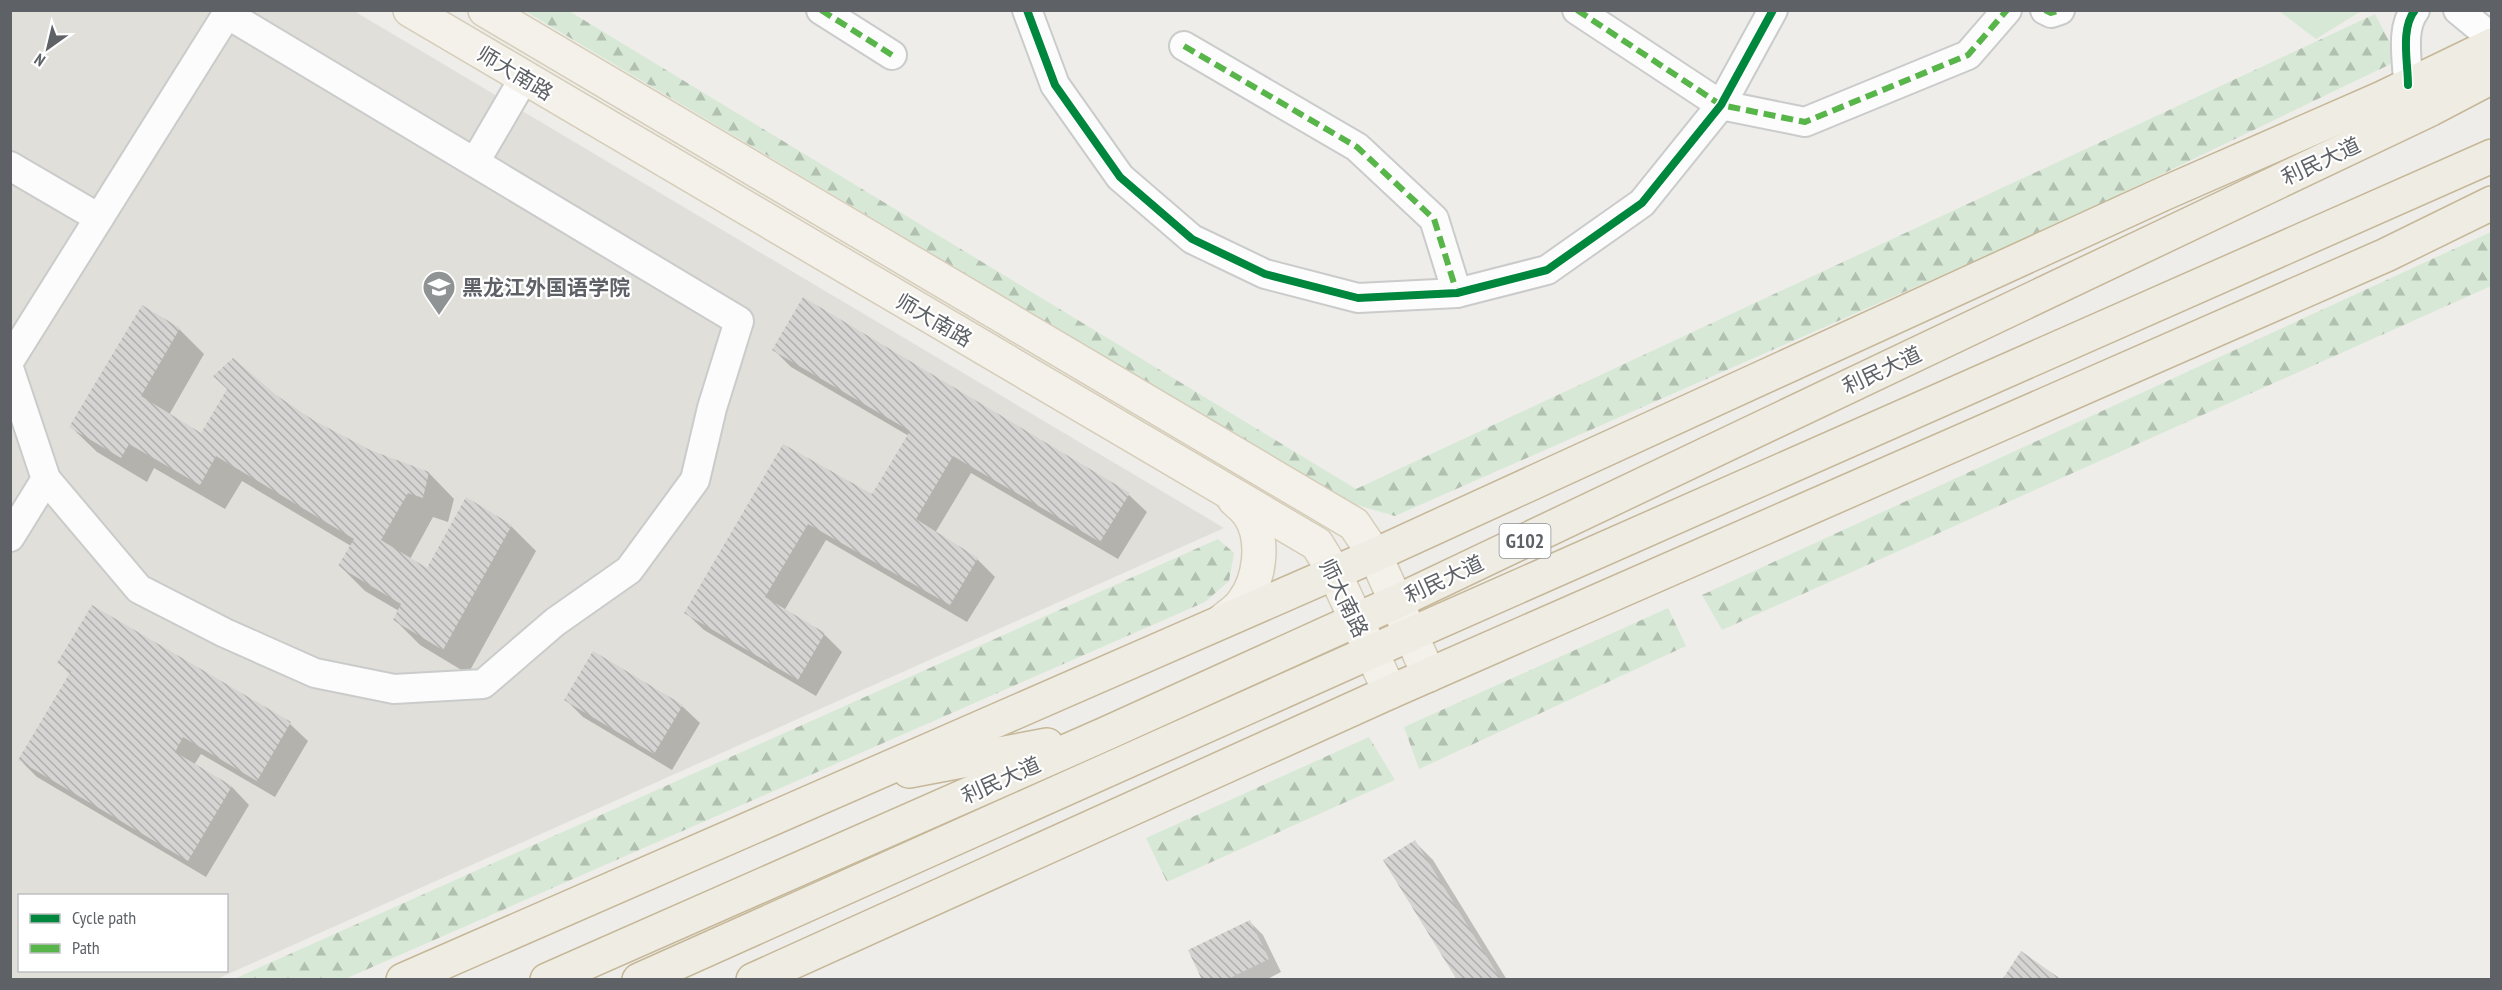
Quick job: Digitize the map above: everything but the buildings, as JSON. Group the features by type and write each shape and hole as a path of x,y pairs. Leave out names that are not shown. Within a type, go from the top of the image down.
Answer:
{"highway":[{"path":"403,980 1376,555 2163,194 2395,92 2492,45"},
{"name":"利民大道","path":"547,980 1105,734 1396,602 2431,109 2492,77"},
{"path":"2395,92 2431,109"},
{"name":"利民大道","path":"639,980 1411,634 2425,185 2488,160"},
{"path":"2386,255 2425,185"},
{"path":"753,980 1390,692 2386,255 2492,203"},
{"path":"850,783 1105,734"},
{"path":"896,866 1104,821"}],"main road":[{"name":"师大南路","path":"410,10 1317,544 1334,572 1390,692"},
{"name":"师大南路","path":"486,10 1354,524 1376,555 1429,675"},
{"path":"1222,621 1244,602 1250,591 1259,554 1256,526 1249,513 1224,489"}],"street":[{"path":"821,10 892,55"},
{"path":"1027,10 1055,85 1120,177 1192,239 1265,274 1358,298 1457,293 1547,270 1642,203 1721,105 1773,10"},
{"path":"1576,10 1721,105 1805,122 1968,56 2007,10"},
{"path":"2045,10 2051,13 2060,10"},
{"path":"2395,92 2409,18 2415,10"},
{"path":"2458,10 2492,39"},
{"path":"10,360 227,14 739,321 712,408 695,480 629,570 555,622 483,684 394,689 315,673 225,633 139,589 46,479 10,371"},
{"path":"1184,46 1357,147 1434,219 1457,293"},
{"path":"475,162 524,78"},
{"path":"10,166 99,218"},
{"path":"10,537 46,479"}],"shaded area":[{"name":"黑龙江外国语学院","path":"10,11 354,11 1224,528 217,979 11,979"}],"green space":[{"path":"2279,10 2363,10 2316,39 2279,11"},
{"path":"525,11 569,11 1356,489 2375,14 2399,60 2054,226 1395,516 1350,503"},
{"path":"2491,232 2491,286 1722,630 1702,595"},
{"path":"1218,539 1234,553 1229,581 1205,602 345,979 234,979"},
{"path":"1668,608 1686,646 1419,769 1404,727"},
{"path":"1369,737 1395,780 1167,882 1146,838"}],"marked path":[{"path":"821,10 892,55"},
{"path":"1577,10 1721,105 1805,122 1968,55 2007,10"},
{"path":"2045,10 2051,13 2060,10"},
{"path":"1184,46 1357,147 1434,219 1457,293"}],"cycle path":[{"path":"1027,10 1055,85 1120,177 1192,239 1265,274 1358,298 1457,293 1547,270 1642,203 1721,105 1773,10"},
{"path":"2408,85 2406,36 2410,18 2415,10"}],"place":[{"name":"黑龙江外国语学院","path":"439,316"}]}
